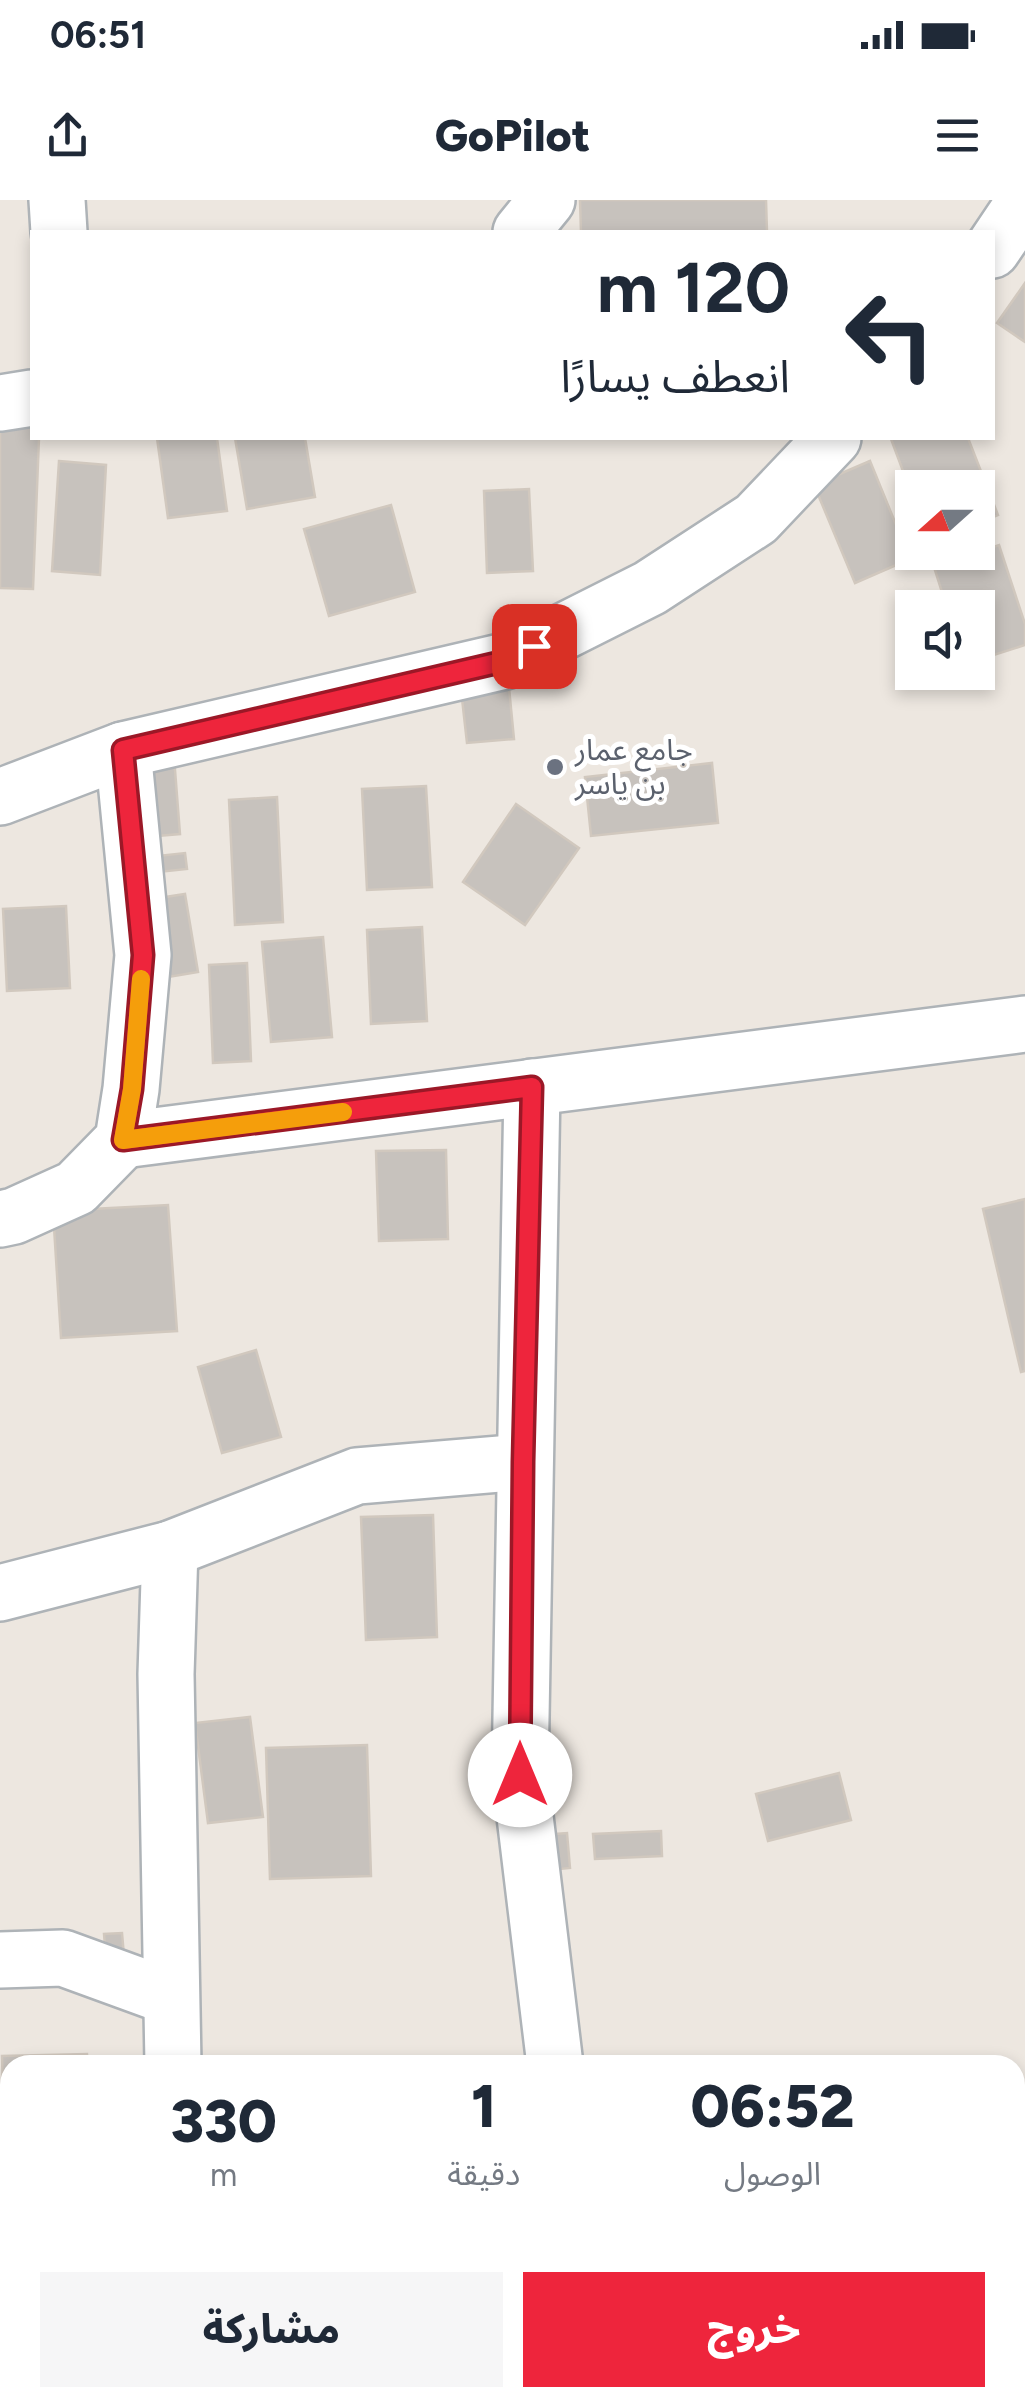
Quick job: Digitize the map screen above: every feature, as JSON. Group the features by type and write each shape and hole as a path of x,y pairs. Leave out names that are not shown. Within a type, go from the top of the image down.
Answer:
{"street":[{"path":"57,200 59,230"},
{"path":"524,230 547,200"},
{"path":"995,246 1025,201"},
{"path":"0,403 30,398"},
{"path":"0,797 123,750 505,661 650,588 756,518 831,440"},
{"path":"0,1219 76,1188 123,1140 132,1089 143,955 123,750"},
{"path":"123,1140 1025,1024"},
{"path":"532,1087 520,1775 553,2055"},
{"path":"0,1593 170,1549 358,1476 523,1462"},
{"path":"170,1549 166,1674 173,2055"},
{"path":"0,1960 63,1958 170,1997"}],"building":[{"path":"580,200 766,200 767,230 581,230"},
{"path":"1025,283 1025,342 997,323"},
{"path":"0,412 30,414 30,440 39,440 33,589 0,588"},
{"path":"157,440 217,440 227,511 168,518"},
{"path":"235,440 305,440 315,497 247,509"},
{"path":"891,440 969,440 980,470 903,470"},
{"path":"59,461 106,465 100,575 52,571"},
{"path":"870,461 895,522 895,566 855,583 814,485"},
{"path":"529,489 533,571 487,573 484,491"},
{"path":"391,505 415,592 329,616 304,529"},
{"path":"999,545 1025,624 1025,645 995,655 995,590 941,590 935,570 995,570 995,546"},
{"path":"508,677 514,739 467,743 460,681"},
{"path":"174,757 180,834 134,838 127,761"},
{"path":"712,763 718,823 591,836 585,777"},
{"path":"426,786 432,887 367,890 362,789"},
{"path":"277,797 283,922 235,925 229,800"},
{"path":"516,804 579,848 525,925 463,882"},
{"path":"185,853 187,869 122,876 120,860"},
{"path":"185,894 198,972 138,982 126,903"},
{"path":"66,906 70,988 7,991 3,909"},
{"path":"422,927 427,1021 371,1024 367,930"},
{"path":"323,937 332,1037 271,1042 262,942"},
{"path":"247,963 251,1061 213,1063 209,965"},
{"path":"446,1150 448,1239 379,1241 376,1151"},
{"path":"1025,1199 1025,1371 1021,1372 983,1209"},
{"path":"168,1205 177,1331 61,1338 53,1211"},
{"path":"256,1350 281,1437 222,1453 198,1367"},
{"path":"433,1515 437,1637 366,1640 361,1517"},
{"path":"250,1717 263,1817 208,1823 195,1723"},
{"path":"367,1745 371,1876 270,1879 266,1748"},
{"path":"839,1773 851,1820 768,1841 756,1794"},
{"path":"661,1831 662,1856 595,1859 593,1834"},
{"path":"567,1833 570,1868 531,1872 528,1836"},
{"path":"122,1933 124,1956 106,1958 104,1934"}],"slow traffic":[{"path":"141,979 132,1089 123,1140 343,1112"}],"place":[{"name":"جامع عمار بن ياسر","path":"555,767"}],"route":[{"path":"520,1775 532,1087 123,1140 132,1089 143,955 123,750 505,661 534,646"}]}
